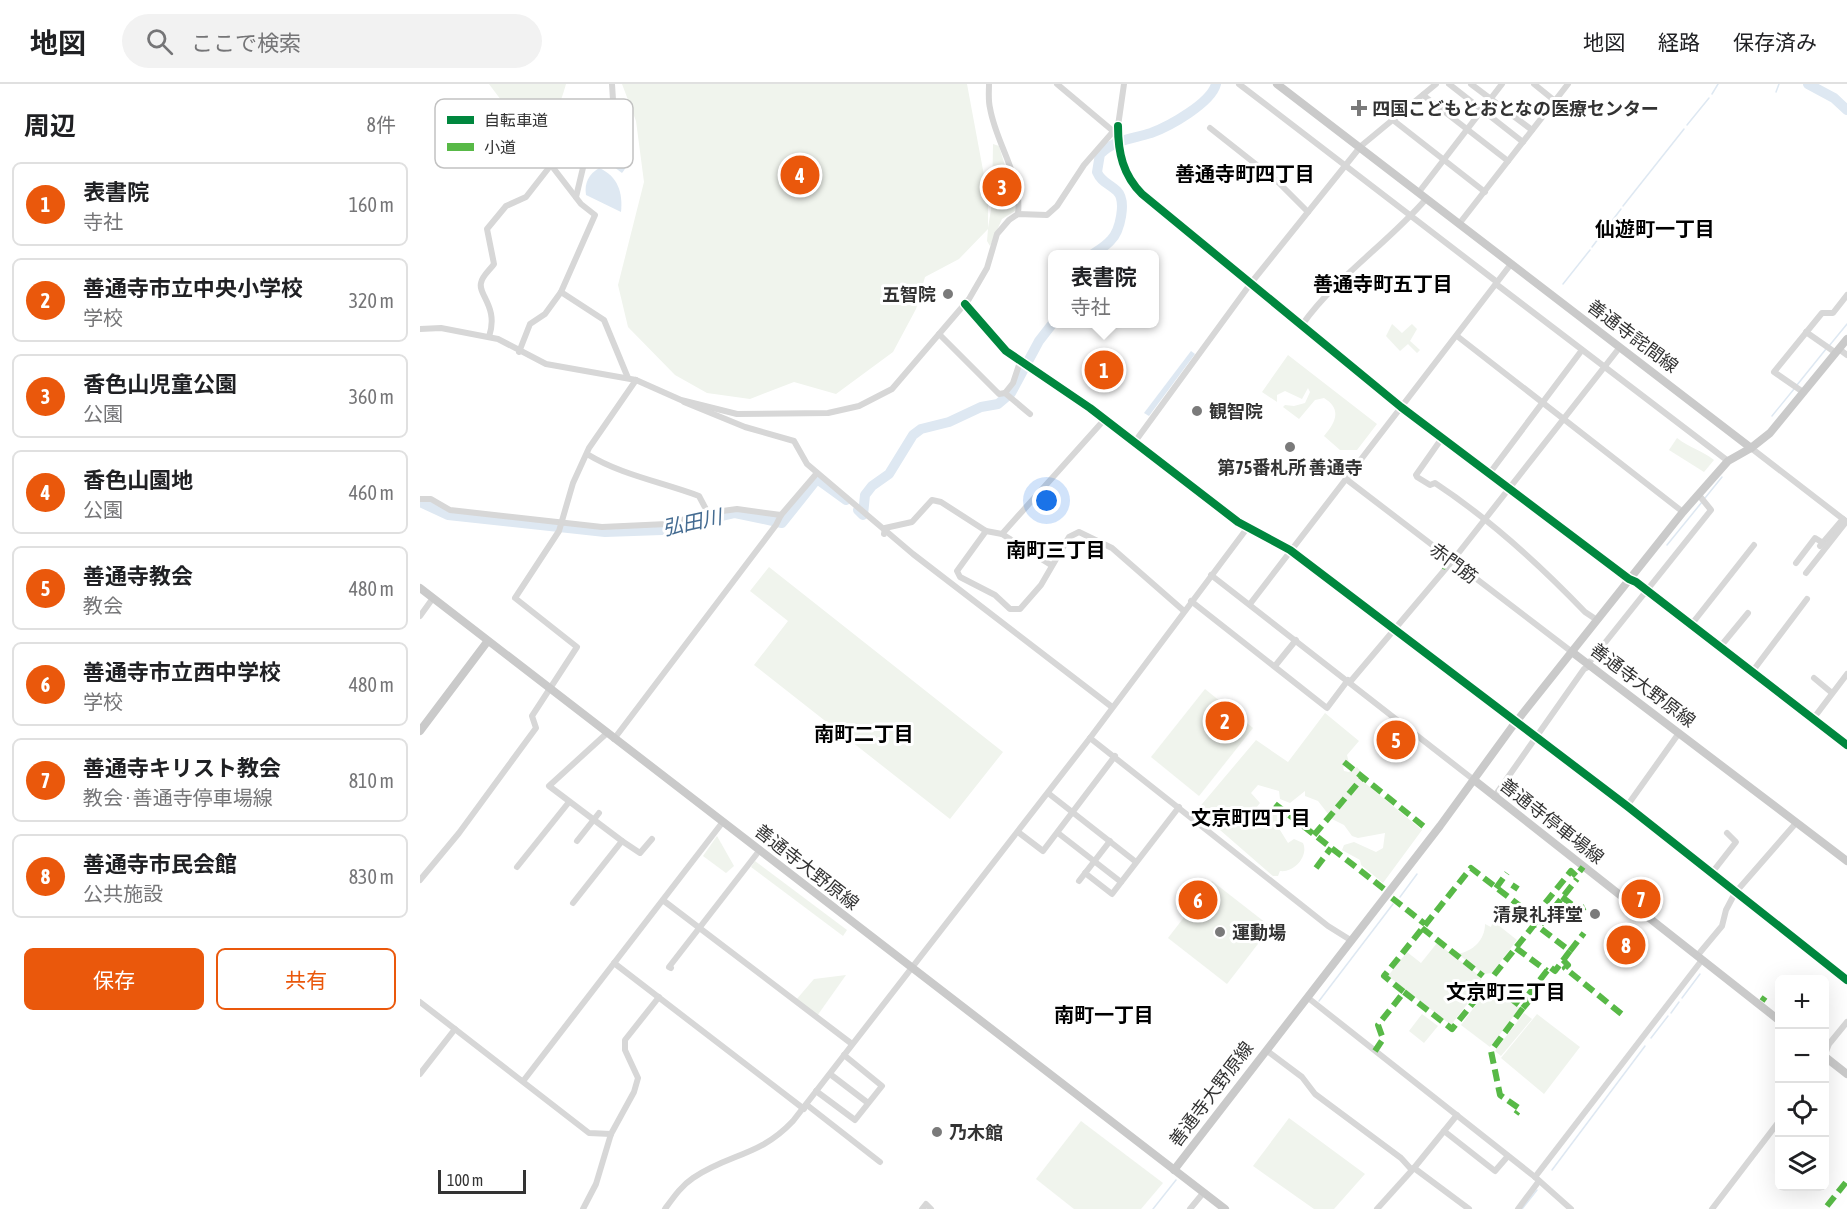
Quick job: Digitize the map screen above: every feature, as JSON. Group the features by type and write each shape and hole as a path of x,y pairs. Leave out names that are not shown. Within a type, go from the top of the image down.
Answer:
{"main road":[{"name":"善通寺詫間線","path":"1277,84 1361,146 1751,448"},
{"path":"1572,651 1698,494 1728,461 1751,448 1770,433 1798,388 1833,349 1847,339"},
{"name":"善通寺大野原線","path":"420,588 550,691 1174,1170 1352,941 1572,651 1847,861"},
{"path":"420,731 487,642"},
{"name":"善通寺停車場線","path":"1474,780 1775,1018"},
{"path":"1829,1059 1847,1074"},
{"path":"1174,1170 1225,1209"}],"street":[{"path":"612,84 613,99"},
{"path":"989,84 990,109 1009,160 1019,205 1018,214"},
{"path":"1058,84 1116,129"},
{"path":"1124,84 1116,129 1126,174 1134,186 1401,407 1647,591 1847,745"},
{"path":"1239,84 1728,461"},
{"path":"1134,443 1251,283 1361,146 1436,84"},
{"path":"1449,84 1523,142"},
{"path":"1471,84 1532,130"},
{"path":"1419,192 1502,84"},
{"path":"1534,84 1555,100"},
{"path":"1459,224 1568,84"},
{"path":"1423,95 1508,161"},
{"path":"1393,120 1485,192"},
{"path":"1210,128 1277,181 1308,212"},
{"path":"681,400 737,414 828,413 859,406 892,389 965,304 987,268 997,234 1009,220 1018,214 1041,216 1051,213 1084,165 1116,129"},
{"path":"489,337 493,318 492,310 480,288 494,264 487,229 506,206 526,197 549,168"},
{"path":"519,352 530,324 545,314 561,292 595,215 581,204 553,168"},
{"path":"576,197 583,168"},
{"path":"1302,325 1318,301 1342,276 1370,256 1426,198"},
{"path":"1250,604 1511,264"},
{"path":"561,292 604,320 628,378"},
{"path":"1798,388 1774,372 1822,313 1833,313 1847,295"},
{"path":"965,304 991,336 1021,362 1104,420 1241,523 1290,550 1627,806 1847,980"},
{"path":"420,329 441,328 489,337 558,367 636,380 745,427 794,441 807,464 884,531 1112,707"},
{"path":"1806,332 1847,355"},
{"path":"939,334 999,394 1005,393 1013,382 1021,362"},
{"path":"1457,336 1683,512"},
{"path":"1191,601 1327,708 1451,561 1565,420 1620,347"},
{"path":"1489,474 1582,350"},
{"path":"420,880 459,833 536,728 532,716 563,671 561,668 577,647 515,598 561,525 570,491 587,454 636,380"},
{"path":"1005,393 1029,414"},
{"path":"1002,534 1104,420"},
{"path":"1442,438 1416,474 1430,485 1435,483 1518,545 1585,612 1597,620"},
{"path":"1751,448 1845,521"},
{"path":"587,454 614,469 657,480 699,496 708,513"},
{"path":"614,740 776,525 780,516 817,473"},
{"name":"赤門筋","path":"1346,479 1572,651"},
{"path":"1494,797 1537,739 1584,669 1711,510 1698,494"},
{"path":"420,499 430,499 450,510 561,525 602,527 667,524 708,513 737,509 780,516"},
{"path":"884,531 912,522 932,500 940,502 986,531 1002,534 1051,565"},
{"path":"1796,563 1815,538 1822,545 1845,521"},
{"path":"1806,573 1845,521"},
{"path":"665,1209 681,1188 693,1178 766,1145 779,1136 805,1107 1048,793 1248,527"},
{"path":"986,531 957,571 960,577 995,595 1010,609 1020,609 1041,585 1070,537 1078,532 1112,548 1184,611"},
{"path":"1691,625 1754,545"},
{"path":"1211,575 1474,780"},
{"path":"420,616 433,598"},
{"path":"1752,672 1807,599"},
{"path":"1720,647 1748,613"},
{"path":"1275,666 1296,640"},
{"path":"1813,719 1847,674"},
{"path":"1814,678 1832,693"},
{"path":"1627,806 1679,733"},
{"path":"606,734 549,786 593,821 640,853 652,839"},
{"path":"1090,738 1328,926 1352,941"},
{"path":"1018,832 1043,851 1115,756"},
{"path":"1048,793 1136,862"},
{"path":"517,867 569,802"},
{"path":"1086,873 1112,894 1179,807"},
{"path":"577,841 599,813"},
{"path":"524,1080 722,823"},
{"path":"1518,1209 1537,1179 1722,926 1726,910 1735,893 1796,823"},
{"path":"1058,832 1121,882"},
{"path":"1711,874 1736,842 1727,833"},
{"path":"573,903 622,841"},
{"path":"1079,881 1110,842"},
{"path":"671,968 669,967 759,851"},
{"path":"664,901 852,1044"},
{"path":"614,963 880,1162"},
{"path":"583,1209 596,1184 611,1134 634,1092 638,1078 625,1050 625,1040 658,997"},
{"path":"1307,998 1457,1115 1571,1209"},
{"path":"420,1002 524,1080 589,1133 611,1134"},
{"path":"1829,1044 1847,1022"},
{"path":"420,1074 455,1029"},
{"path":"1266,1050 1302,1077 1315,1094 1468,1209"},
{"path":"816,1092 855,1120 882,1086 844,1055"},
{"path":"830,1074 868,1103"},
{"path":"1377,1209 1457,1115"},
{"path":"1712,1209 1775,1125"},
{"path":"1444,1131 1495,1172 1508,1156"},
{"path":"1190,1209 1204,1192"},
{"path":"922,1209 926,1204 931,1209"}],"shaded area":[{"path":"489,84 566,84 561,99 500,99"},
{"path":"622,84 967,84 988,197 988,228 992,203 993,144 999,146 1015,199 1015,211 1002,219 990,246 987,241 988,229 959,259 925,277 916,309 893,352 836,394 794,382 750,399 707,393 675,375 628,327 618,285 644,182 633,113 633,99 628,99"},
{"path":"599,168 611,176 618,186 621,212 586,195 588,179"},
{"path":"615,168 625,168 622,173"},
{"path":"1392,324 1402,333 1412,324 1417,329 1410,341 1420,350 1417,353 1408,344 1400,351 1386,336"},
{"path":"1191,351 1195,354 1149,416 1144,413"},
{"path":"1288,355 1377,424 1357,450 1340,450 1324,436 1332,426 1335,411 1330,402 1324,398 1315,400 1299,419 1283,407 1305,403 1310,392 1308,388 1302,399 1285,391 1277,395 1277,402 1262,392"},
{"path":"1677,438 1714,460 1704,472 1669,450"},
{"path":"769,567 1003,752 950,819 754,665 788,621 750,591"},
{"path":"1205,689 1253,728 1199,796 1151,757"},
{"path":"1325,713 1359,741 1347,755 1349,763 1343,767 1344,771 1349,772 1357,767 1363,774 1365,783 1422,830 1383,883 1361,865 1360,860 1342,850 1344,845 1354,842 1376,852 1383,848 1385,833 1358,838 1352,836 1344,825 1332,819 1318,801 1305,796 1305,791 1290,803 1280,799 1279,791 1258,785 1251,793 1260,803 1256,808 1265,817 1282,807 1287,807 1287,820 1280,830 1288,843 1294,839 1303,843 1304,853 1299,863 1290,869 1280,871 1278,876 1273,876 1197,810 1256,740 1288,762"},
{"path":"717,836 734,866 726,873 703,856"},
{"path":"755,861 847,930 843,936 751,867"},
{"name":"運動場","path":"1212,881 1271,927 1227,984 1168,938"},
{"path":"1493,921 1517,940 1492,973 1483,974 1458,954 1477,944 1483,935 1485,924 1491,927"},
{"path":"1437,943 1481,977 1481,986 1451,1025 1388,976 1407,952 1421,963"},
{"path":"846,975 817,1016 796,1000 814,979"},
{"path":"1495,989 1520,1008 1490,1047 1461,1025 1487,990"},
{"path":"1524,1013 1532,1019 1501,1056 1495,1051"},
{"path":"1422,1014 1438,1026 1424,1043 1409,1031"},
{"path":"1537,1014 1580,1047 1544,1094 1501,1058"},
{"path":"1289,1118 1365,1174 1334,1209 1314,1209 1253,1166"},
{"path":"1081,1121 1163,1183 1141,1209 1074,1209 1036,1179"}],"waterway":[{"name":"弘田川","path":"1099,250 1114,236 1122,209 1122,202 1117,191 1103,181 1097,172 1100,154 1118,142 1151,133 1179,119 1206,99 1216,84"},
{"path":"1712,94 1718,84"},
{"path":"1776,92 1779,84"},
{"path":"1808,84 1834,98 1847,110"},
{"path":"1687,125 1709,98"},
{"path":"1623,206 1684,129"},
{"path":"1592,247 1621,209"},
{"path":"1563,284 1590,250"},
{"path":"1829,346 1847,324"},
{"name":"弘田川","path":"858,510 863,515 865,495 872,486 889,474 913,435 921,429 949,422 981,407 998,404 1011,393 1039,341 1049,328"},
{"path":"1797,385 1826,349"},
{"path":"1772,416 1794,389"},
{"path":"1705,498 1722,477"},
{"name":"弘田川","path":"420,502 448,515 605,532 662,530 735,513 782,523 817,479 846,500"},
{"path":"1667,545 1702,502"},
{"path":"1400,897 1417,874"},
{"path":"1319,1001 1393,904"},
{"path":"1682,998 1700,974"},
{"path":"1671,1013 1679,1002"},
{"path":"1651,1038 1668,1016"},
{"path":"1552,1170 1645,1046"},
{"path":"1153,1209 1176,1180"},
{"path":"1522,1209 1537,1190"}],"marked path":[{"path":"1344,762 1427,829"},
{"path":"1314,835 1363,777"},
{"path":"1275,804 1384,889"},
{"path":"1316,868 1331,848"},
{"path":"1534,917 1571,871 1576,876 1583,867"},
{"path":"1375,1051 1383,1039 1378,1025 1404,992 1384,976 1471,868 1542,923"},
{"path":"1496,888 1507,873"},
{"path":"1494,975 1534,925 1542,923 1577,879"},
{"path":"1512,885 1518,889"},
{"path":"1562,897 1579,910 1585,907"},
{"path":"1392,898 1425,924"},
{"path":"1523,1008 1528,1002 1525,999 1550,967 1555,971 1570,951 1536,925"},
{"path":"1422,928 1483,976"},
{"path":"1570,951 1584,933"},
{"path":"1516,948 1547,971"},
{"path":"1563,960 1568,965 1565,968 1624,1016"},
{"path":"1495,986 1523,1008 1491,1051 1500,1095 1520,1109 1516,1114"},
{"path":"1404,992 1452,1029 1485,988"},
{"path":"1762,1001 1765,997"},
{"path":"1827,1206 1847,1181"}],"cycle path":[{"path":"1118,126 1123,163 1130,179 1142,194 1401,407 1636,582 1847,745"},
{"path":"965,304 1006,351 1090,408 1238,522 1290,550 1627,806 1847,980"}],"place":[{"name":"四国こどもとおとなの医療センター","path":"1359,108"},
{"name":"香色山園地","path":"800,175"},
{"name":"香色山児童公園","path":"1002,187"},
{"name":"五智院","path":"948,294"},
{"name":"表書院","path":"1104,370"},
{"name":"観智院","path":"1197,411"},
{"name":"第75番札所 善通寺","path":"1290,447"},
{"name":"善通寺市立中央小学校","path":"1225,721"},
{"name":"善通寺教会","path":"1396,740"},
{"name":"善通寺キリスト教会","path":"1641,899"},
{"name":"善通寺市立西中学校","path":"1198,900"},
{"name":"清泉礼拝堂","path":"1595,914"},
{"name":"運動場","path":"1220,932"},
{"name":"善通寺市民会館","path":"1626,945"},
{"name":"乃木館","path":"937,1132"}],"district":[{"name":"善通寺町四丁目","path":"1245,173"},
{"name":"仙遊町一丁目","path":"1655,228"},
{"name":"善通寺町五丁目","path":"1383,283"},
{"name":"南町三丁目","path":"1056,549"},
{"name":"南町二丁目","path":"864,733"},
{"name":"文京町四丁目","path":"1251,817"},
{"name":"文京町三丁目","path":"1506,991"},
{"name":"南町一丁目","path":"1104,1014"}]}
